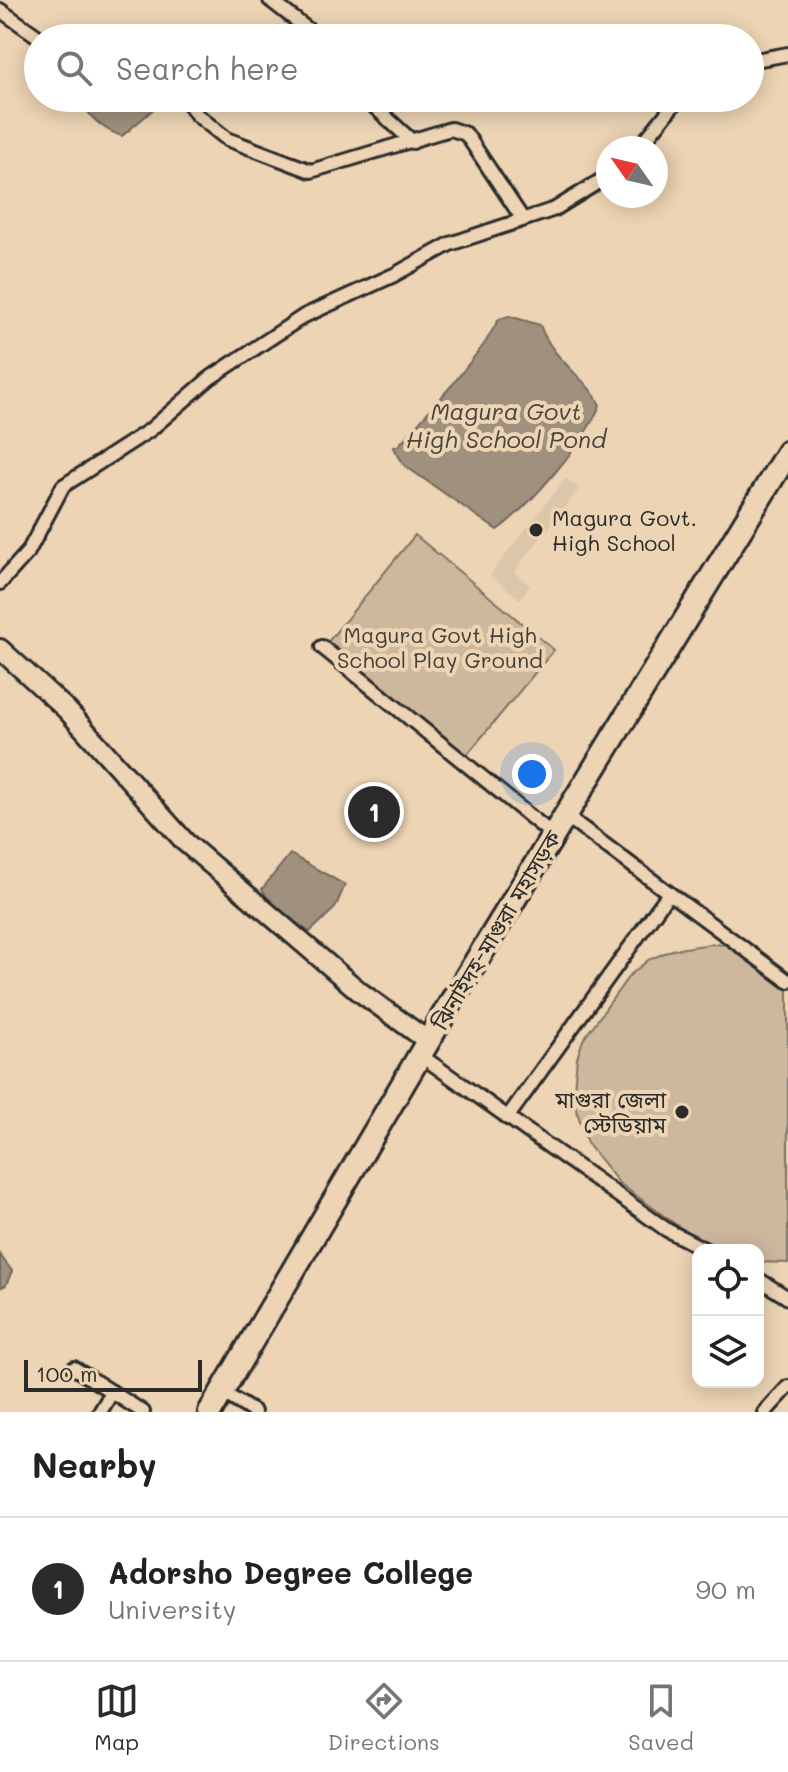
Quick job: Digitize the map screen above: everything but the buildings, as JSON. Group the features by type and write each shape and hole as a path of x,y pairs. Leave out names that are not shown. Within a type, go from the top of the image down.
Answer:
{"highway":[{"name":"ঝিনাইদহ-মাগুরা মহাসড়ক","path":"210,1412 424,1048 788,452"}],"main road":[{"path":"0,649 67,710 185,842 424,1048"}],"street":[{"path":"270,0 301,24"},
{"path":"0,10 24,27"},
{"path":"764,58 788,54"},
{"path":"195,112 227,139 311,171 451,129 466,134 522,218"},
{"path":"380,112 413,142"},
{"path":"649,136 668,112"},
{"path":"0,583 28,552 63,486 150,430 210,378 304,316 394,275 450,244 555,209 596,183"},
{"path":"322,647 553,835"},
{"path":"565,815 788,981"},
{"path":"507,1118 669,893"},
{"path":"424,1048 507,1118 667,1230 694,1244"},
{"path":"764,1283 788,1298"},
{"path":"74,1368 143,1412"},
{"path":"765,1412 788,1387"},
{"path":"100,1412 112,1392"},
{"path":"222,1392 254,1412"}],"shaded area":[{"name":"Magura Govt. High School","path":"566,478 579,489 514,572 530,586 520,599 490,575"}],"green space":[{"name":"Magura Govt High School Play Ground","path":"415,535 554,650 465,757 327,643"},
{"name":"মাগুরা জেলা স্টেডিয়াম","path":"711,944 734,945 788,975 788,1263 764,1262 764,1244 703,1244 619,1183 587,1143 573,1099 577,1058 583,1040 629,976 648,960 672,950"}],"water":[{"path":"88,112 150,112 122,136 101,125"},
{"name":"Magura Govt High School Pond","path":"509,316 540,325 553,349 600,405 582,437 555,473 497,530 404,465 393,446 398,446 452,385 485,343 499,319"},
{"path":"290,854 345,885 335,908 310,932 273,907 262,889"},
{"path":"0,1255 12,1271 6,1285 0,1288"}],"place":[{"name":"Magura Govt. High School","path":"536,530"},
{"name":"Adorsho Degree College","path":"374,812"},
{"name":"মাগুরা জেলা স্টেডিয়াম","path":"682,1112"}]}
